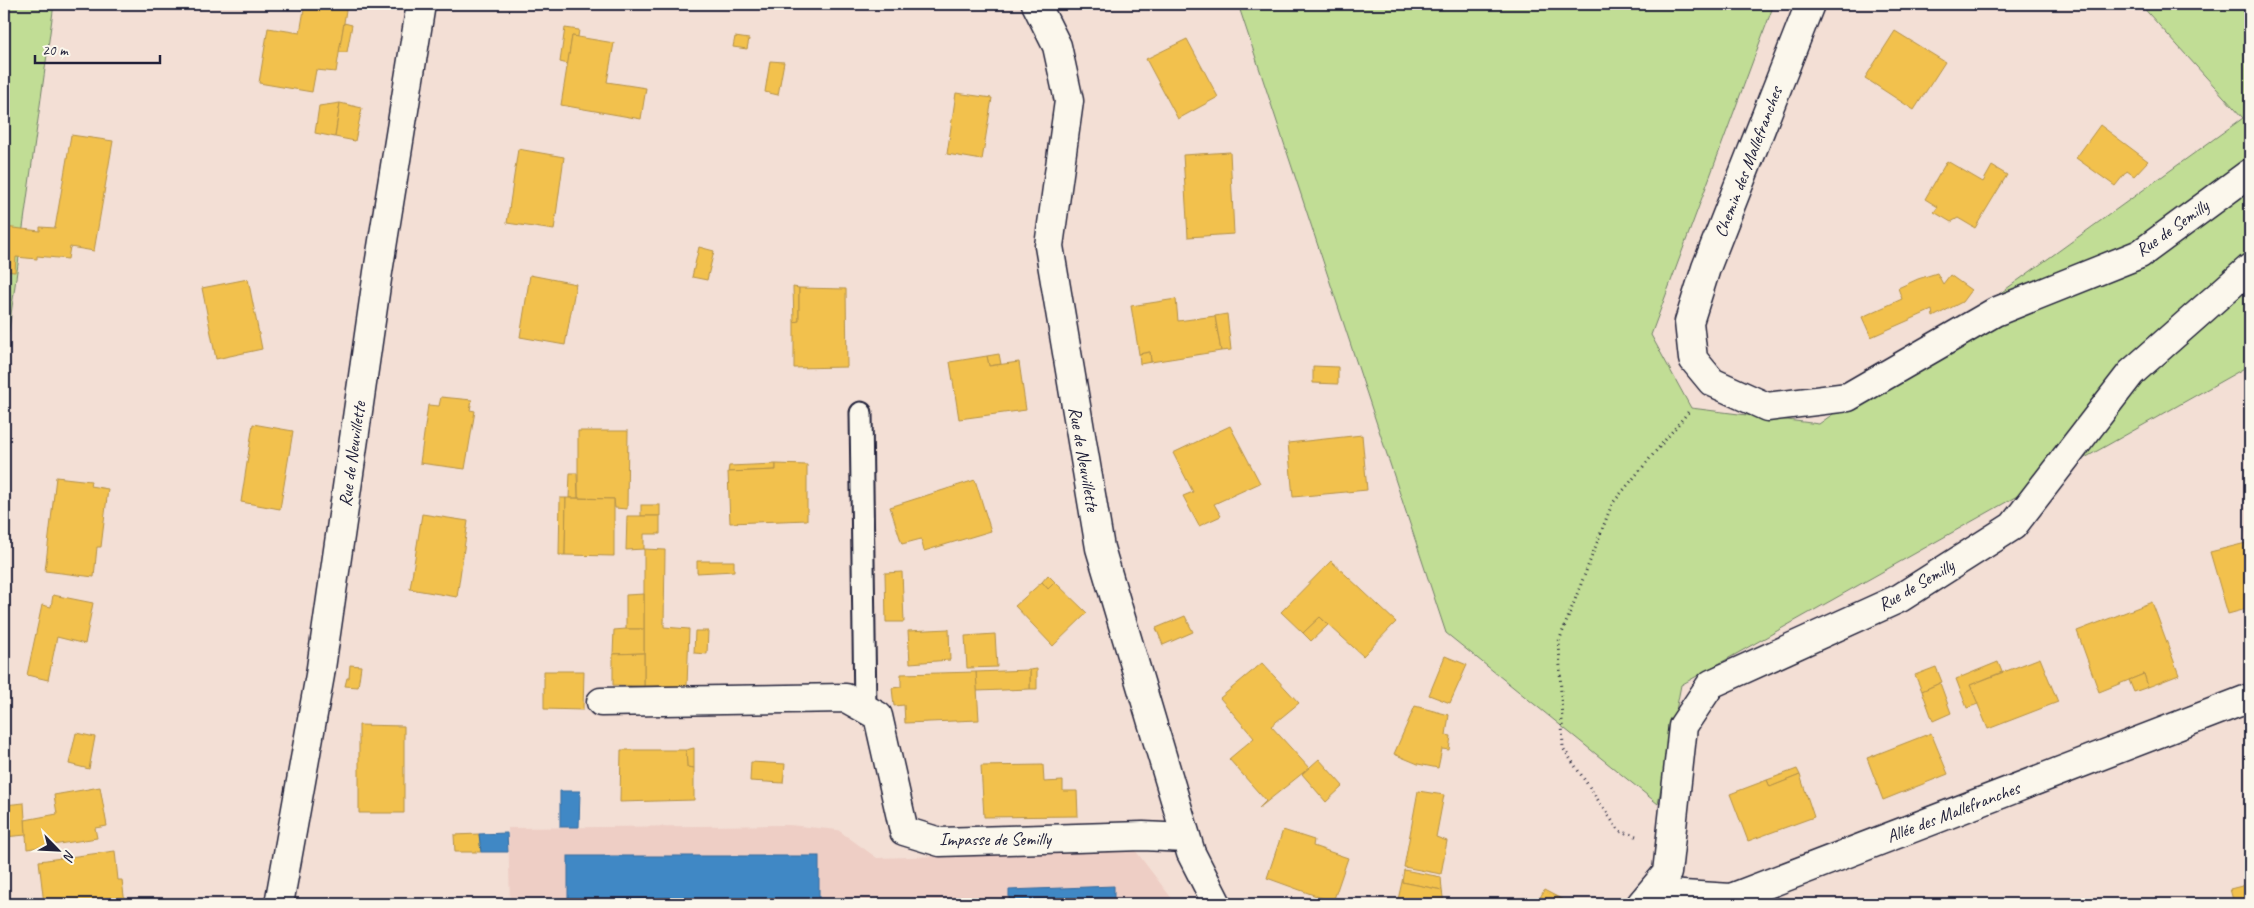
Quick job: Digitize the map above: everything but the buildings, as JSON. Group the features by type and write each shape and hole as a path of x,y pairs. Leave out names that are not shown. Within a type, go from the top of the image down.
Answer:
{"street":[{"name":"Rue de Neuvillette","path":"279,904 320,675 378,272 421,4"},
{"name":"Rue de Neuvillette","path":"1036,4 1057,46 1069,100 1049,246 1098,539 1186,838 1191,853 1217,904"},
{"name":"Chemin des Mallefranches","path":"1689,322 1706,268 1810,4"},
{"name":"Rue de Semilly","path":"1689,322 1693,359 1712,382 1767,407 1848,397 1996,312 2140,254 2250,173"},
{"name":"Rue de Semilly","path":"1646,898 1668,873 1683,726 1711,684 1900,598 2013,526 2131,373 2250,268"},
{"name":"Impasse de Semilly","path":"601,702 846,698 878,716 904,832 940,842 1143,836 1186,838"},
{"name":"Allée des Mallefranches","path":"1646,898 1731,898 2250,698"}],"lane":[{"path":"861,413 865,709"}],"path":[{"path":"1671,845 1619,831 1564,748 1559,641 1612,504 1712,382"}],"shaded area":[{"path":"789,825 838,830 877,858 1135,850 1176,904 510,904 508,828"}],"green space":[{"path":"4,4 54,4 4,365"},
{"path":"1238,4 1774,4 1651,335 1691,408 1819,424 2243,118 2140,4 2250,4 2250,365 1681,685 1658,804 1446,633"}]}
